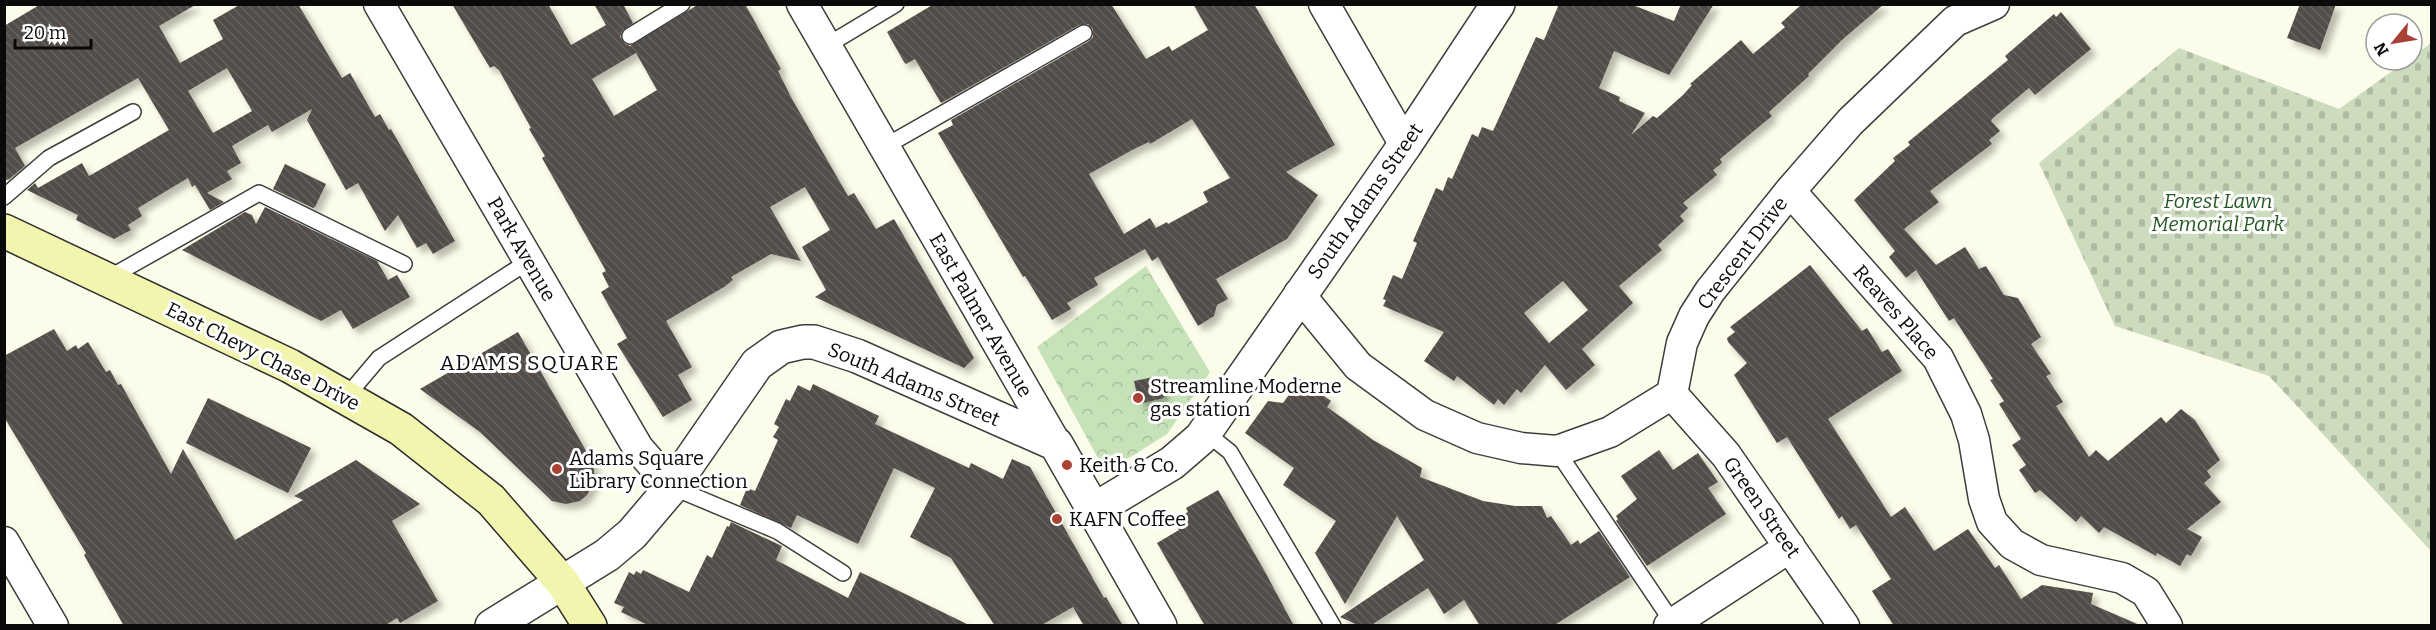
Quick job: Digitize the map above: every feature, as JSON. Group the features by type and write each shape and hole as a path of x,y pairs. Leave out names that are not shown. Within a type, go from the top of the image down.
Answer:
{"main road":[{"name":"East Chevy Chase Drive","path":"4,231 291,366 401,429 491,500 563,583 590,626"}],"street":[{"name":"Park Avenue","path":"379,4 638,448 672,487"},
{"name":"East Palmer Avenue","path":"802,4 1160,626"},
{"path":"1324,4 1406,145"},
{"name":"South Adams Street","path":"1094,510 1172,463 1193,446 1406,145 1498,4"},
{"path":"1956,13 1994,4"},
{"name":"Crescent Drive","path":"1672,394 1682,343 1710,291 1790,191 1850,122 1956,13"},
{"name":"Reaves Place","path":"1790,191 1938,358 1966,414 1974,440 1984,499 1992,522 2012,543 2041,560 2122,578 2146,592 2167,626"},
{"path":"1299,294 1358,366 1425,415 1477,438 1521,448 1557,451 1610,432 1672,394"},
{"name":"South Adams Street","path":"492,626 607,555 632,534 672,487 758,364 781,347 814,342 857,356 1056,444"},
{"name":"Green Street","path":"1672,394 1726,455 1844,626"},
{"path":"4,542 53,626"},
{"path":"1671,624 1790,547"}],"lane":[{"path":"630,36 682,4"},
{"path":"826,46 896,4"},
{"path":"884,147 1084,33"},
{"path":"4,197 50,158 133,112"},
{"path":"107,279 259,193 404,264"},
{"path":"346,398 379,358 529,261"},
{"path":"1204,432 1230,452 1333,626"},
{"path":"1557,451 1671,624"},
{"path":"672,487 777,531 843,573"}],"green space":[{"name":"Forest Lawn Memorial Park","path":"2431,43 2431,551 2269,376 2115,326 2039,163 2179,48 2339,109 2391,72 2424,72 2424,48"},
{"path":"1146,266 1210,372 1167,434 1118,465 1099,460 1037,347"}],"building":[{"path":"41,4 197,4 159,26 180,63 223,39 213,20 241,4 298,4 342,78 350,73 375,117 380,114 389,130 391,129 455,241 433,254 426,243 417,248 398,215 385,231 358,183 346,190 307,120 312,109 272,132 268,125 232,146 241,163 227,171 232,179 207,193 224,202 210,210 195,185 192,187 188,178 138,208 142,216 128,225 131,230 114,239 76,220 78,215 27,190 35,183 38,188 82,163 89,176 169,130 138,78 15,148 25,166 8,180 4,179 4,26","holes":["227,68 252,111 213,133 188,91"]},
{"path":"452,4 548,4 571,45 606,25 594,4 623,4 633,23 622,31 620,37 625,44 630,46 699,4 745,4 781,69 778,71 792,99 848,196 854,193 876,229 894,219 974,358 964,368 815,297 826,290 802,247 830,230 805,187 770,207 801,261 771,254 731,277 733,280 724,287 666,321 692,367 678,375 692,400 663,417 617,344 627,338 601,292 609,287 602,273 606,271 542,158 545,156 499,70 494,66 490,68","holes":["636,53 657,90 614,116 592,79"]},
{"path":"934,4 1111,4 1146,59 1169,46 1172,51 1208,30 1193,4 1254,4 1335,145 1286,172 1318,195 1287,239 1216,279 1228,299 1217,305 1214,316 1198,326 1158,257 1152,261 1145,249 1094,278 1098,285 1067,303 1071,309 1052,320 1025,276 1023,277 938,133 953,125 951,120 1089,41 1093,37 1093,29 1088,24 1079,25 941,103 915,59 906,64 887,32","holes":["1192,119 1230,178 1203,192 1208,202 1168,224 1167,222 1156,228 1150,218 1124,234 1089,174 1134,149 1149,142 1150,144"]},
{"path":"1559,4 1630,4 1674,21 1681,4 1714,4 1669,75 1614,51 1599,88 1620,97 1619,101 1645,113 1631,135 1653,116 1657,118 1683,95 1692,85 1690,84 1741,40 1753,54 1785,27 1781,23 1802,4 1884,4 1843,39 1808,74 1809,76 1769,112 1772,116 1720,159 1722,163 1713,170 1717,175 1683,203 1688,208 1680,216 1684,221 1658,245 1662,250 1619,286 1633,303 1582,349 1595,365 1566,390 1545,365 1521,393 1517,389 1504,405 1498,399 1494,405 1457,376 1454,381 1424,361 1444,332 1383,306 1386,300 1383,299 1393,275 1402,279 1417,243 1413,241 1436,188 1443,191 1448,177 1452,179 1472,134 1478,137 1482,127 1493,131 1536,37 1544,40","holes":["1563,281 1588,310 1549,343 1524,313"]},
{"path":"2300,4 2336,4 2320,50 2287,38"},
{"path":"2061,12 2091,49 2035,95 2029,88 1993,118 1991,121 2000,131 1989,140 1992,144 1930,191 1939,202 1904,229 1936,265 1965,247 1979,269 1986,266 2004,295 2018,298 2041,337 2031,344 2051,374 2046,376 2063,402 2056,406 2089,457 2096,450 2108,461 2161,417 2166,423 2181,409 2195,420 2220,460 2207,471 2211,477 2204,483 2221,502 2187,529 2202,537 2191,556 2187,554 2180,566 2157,553 2156,556 2104,527 2099,533 2081,516 2076,522 2040,490 2035,493 2019,470 2026,465 2012,445 2021,439 1999,404 2004,401 1990,380 1993,379 1954,318 1949,321 1916,270 1906,278 1889,257 1895,251 1854,200 1895,161 1893,158 1910,145 1908,142 2008,60 2005,56 2054,14 2056,17"},
{"path":"285,164 326,184 315,207 273,189"},
{"path":"265,207 377,261 388,280 397,275 410,297 353,329 341,310 321,321 182,250 245,212 252,215 256,224"},
{"path":"1810,265 1862,331 1867,328 1882,352 1888,349 1902,371 1828,419 1891,517 1905,507 1934,551 1968,529 1995,568 1999,565 2021,599 2042,585 2093,593 2091,604 2142,626 1894,626 1872,591 1891,579 1856,525 1850,529 1842,516 1839,519 1787,437 1777,443 1734,375 1747,363 1728,342 1727,338 1735,332 1730,327"},
{"path":"54,329 67,351 76,345 78,349 88,342 106,372 110,370 118,385 121,384 171,474 183,449 235,540 303,500 294,496 356,460 420,504 392,521 438,601 400,623 397,618 384,626 124,626 84,555 86,553 4,417 4,356"},
{"path":"518,332 593,463 595,480 587,495 580,501 566,504 552,501 480,432 420,389"},
{"path":"1159,376 1164,398 1139,404 1134,381"},
{"path":"1300,379 1331,401 1327,407 1373,440 1422,468 1420,477 1483,501 1515,506 1542,506 1547,518 1551,516 1571,545 1578,540 1580,544 1599,531 1630,577 1553,626 1480,626 1464,600 1444,614 1428,588 1370,626 1360,626 1340,617 1424,560 1397,516 1345,604 1315,553 1336,521 1283,485 1294,468 1245,433 1268,401 1283,403"},
{"path":"813,384 879,416 875,424 969,468 971,463 1003,479 1012,459 1030,467 1104,598 1106,597 1123,626 1084,626 1073,607 1040,626 995,626 951,558 910,537 935,488 894,468 858,544 797,515 791,528 740,505 747,488 755,491 778,440 773,437 779,427 774,424 786,399 790,401 798,385 810,391"},
{"path":"208,398 311,448 288,493 186,443"},
{"path":"1659,450 1673,470 1698,453 1718,482 1708,488 1726,514 1647,566 1616,521 1618,519 1616,516 1637,499 1621,476"},
{"path":"1218,490 1294,626 1205,626 1157,543 1179,530 1173,520 1188,512 1186,508"},
{"path":"731,522 782,546 776,560 848,598 860,572 971,626 650,626 621,612 624,607 614,603 629,572 634,575 636,571 641,574 643,570 689,592 707,555 712,558"}],"place":[{"name":"Streamline Moderne gas station","path":"1138,398"},
{"name":"Keith & Co.","path":"1067,465"},
{"name":"Adams Square Library Connection","path":"557,469"},
{"name":"KAFN Coffee","path":"1057,519"}],"district":[{"name":"ADAMS SQUARE","path":"530,363"}]}
